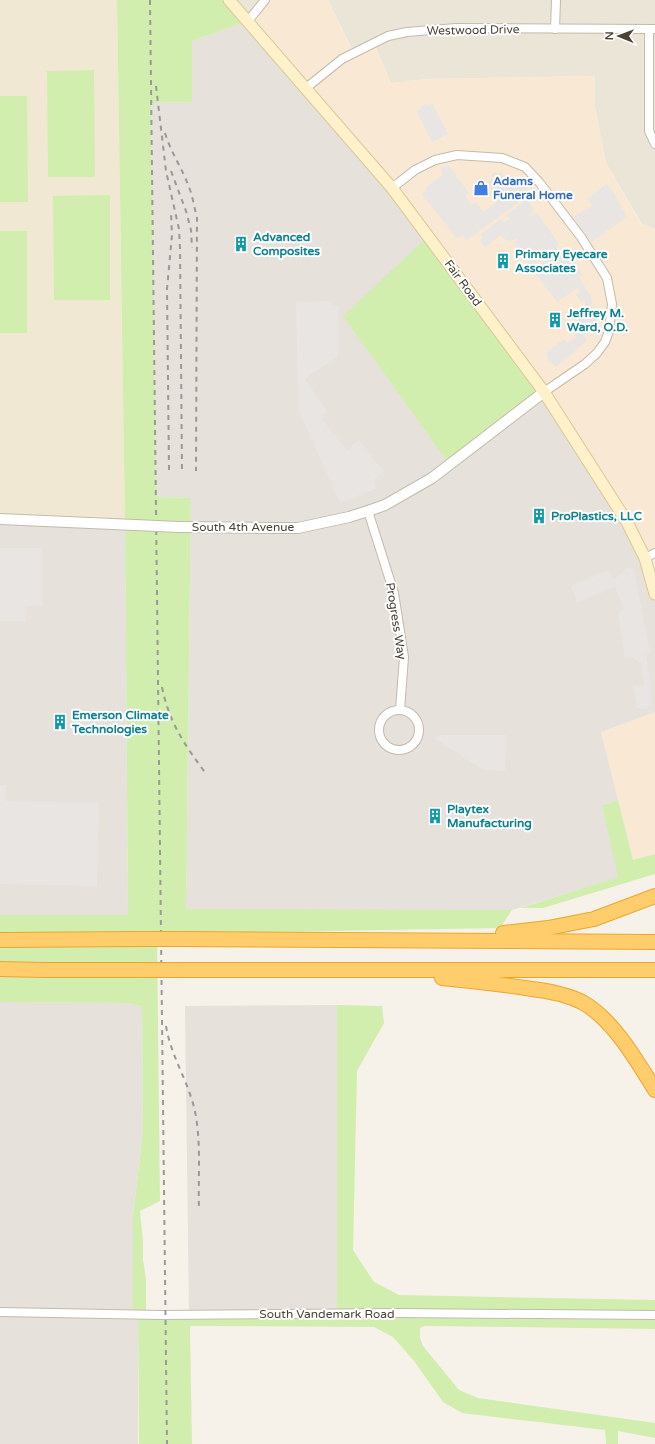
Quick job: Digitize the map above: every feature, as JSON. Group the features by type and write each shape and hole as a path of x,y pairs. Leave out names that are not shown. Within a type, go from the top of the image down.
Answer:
{"highway":[{"path":"361,940 489,935 548,928 594,919 655,896"},
{"path":"0,940 178,939 655,942"},
{"path":"0,968 45,970 655,970"},
{"path":"334,970 413,975 500,984 560,993 582,1002 604,1019 630,1050 655,1090"}],"main road":[{"name":"Fair Road","path":"229,0 392,188 544,392 650,556 655,594"}],"street":[{"path":"248,21 266,0"},
{"path":"555,29 556,0"},
{"name":"Westwood Drive","path":"306,88 342,59 388,36 407,32 456,28 652,29"},
{"path":"652,29 652,119 650,131 655,144"},
{"path":"392,188 415,170 435,160 457,156 502,158 525,167 539,182 578,233 607,278 612,304 609,331 605,342 597,353 585,364 544,392"},
{"name":"South 4th Avenue","path":"0,519 179,527 298,528 349,517 368,512 432,478 544,392"},
{"name":"Progress Way","path":"368,512 394,593 404,657 400,710"},
{"path":"400,710 408,712 414,716 420,729 419,737 416,743 405,750 399,751 392,750 385,745 380,738 379,732 382,719 393,711 400,710"},
{"name":"South Vandemark Road","path":"0,1312 161,1315 396,1313 655,1314"}],"shaded area":[{"path":"0,0 117,0 125,525 0,519"},
{"path":"229,0 265,0 248,21"},
{"path":"265,0 328,0 354,53 374,43 391,83 429,79 595,76 595,107 606,163 641,224 655,229 655,553 645,558 248,21"},
{"path":"328,0 655,0 655,229 642,224 606,163 595,107 595,76 429,79 391,83 374,43 354,53"},
{"path":"248,21 392,188 544,392 627,522 655,594 655,712 601,732 618,800 602,805 619,877 512,910 186,910 191,498 156,497 151,103 192,102 192,41"},
{"path":"432,103 448,134 432,142 417,112 421,109 421,106 426,104 428,106"},
{"path":"448,165 469,193 465,196 472,205 475,202 484,212 499,199 488,182 494,177 491,175 495,172 497,174 501,171 514,188 523,182 529,187 525,191 527,196 467,240 463,235 457,239 422,194 427,190 426,187 443,175 440,167"},
{"path":"606,184 614,193 627,217 591,242 573,217 592,206 588,199"},
{"path":"527,199 534,209 530,214 532,217 537,213 559,244 556,248 564,258 568,256 583,274 579,278 591,296 593,312 599,312 594,331 589,329 584,337 587,341 556,367 547,358 546,353 564,339 567,343 574,339 582,324 582,322 578,321 580,310 585,311 585,300 581,302 576,295 580,292 577,288 557,302 533,270 552,255 551,252 531,266 514,243 518,240 516,238 511,241 506,240 501,235 485,247 480,241 483,239 481,234 501,219 504,222 510,219 507,215"},
{"path":"332,301 332,306 338,306 338,356 305,379 327,411 322,419 347,450 359,440 384,472 374,480 377,488 340,503 298,409 296,302"},
{"path":"0,519 125,525 128,915 0,915"},
{"path":"0,548 42,548 42,606 26,606 26,621 0,621"},
{"path":"627,568 634,569 650,653 646,653 652,705 645,709 637,708 633,686 644,684 641,663 631,657 625,658 618,614 624,609 615,587 577,603 571,586 609,570 613,580"},
{"path":"655,712 655,854 633,861 601,732"},
{"path":"438,735 506,735 505,771 484,770 435,739"},
{"path":"0,785 6,785 6,801 99,802 97,886 0,884"},
{"path":"0,1002 129,1003 142,1007 143,1131 133,1214 133,1314 138,1315 138,1444 0,1444"},
{"path":"337,1005 337,1313 189,1315 185,1006"}],"green space":[{"path":"117,0 229,0 248,21 192,41 192,102 151,103 156,497 191,498 186,909 512,910 500,928 157,934 160,1201 140,1211 143,1260 146,1278 146,1315 337,1313 337,1005 382,1006 384,1023 357,1071 353,1250 374,1282 399,1295 655,1300 655,1329 424,1326 420,1328 420,1338 423,1346 459,1390 478,1398 655,1423 655,1438 618,1431 618,1444 606,1444 605,1430 462,1413 443,1402 414,1361 393,1337 374,1327 190,1326 192,1444 139,1444 138,1315 133,1314 133,1214 143,1131 142,1007 129,1003 0,1002 0,915 128,915 125,525"},
{"path":"94,70 95,177 48,177 47,71"},
{"path":"0,96 27,96 28,202 0,202"},
{"path":"110,195 110,300 54,300 53,196"},
{"path":"0,231 27,231 27,333 0,333"},
{"path":"428,236 544,392 450,465 343,316"},
{"path":"618,800 633,860 655,854 655,874 543,908 520,908 618,877 602,805"}],"railway":[{"path":"150,0 167,1444"},
{"path":"156,86 166,171 179,229 182,470"},
{"path":"165,133 189,186 197,218 196,471"},
{"path":"171,171 186,211 191,230 192,248"},
{"path":"169,470 167,289 172,235 171,212"},
{"path":"162,687 169,712 179,734 207,775"},
{"path":"166,1026 172,1049 190,1094 198,1128 199,1209"}],"place":[{"name":"Adams Funeral Home","path":"481,188"},
{"name":"Advanced Composites","path":"241,244"},
{"name":"Primary Eyecare Associates","path":"503,261"},
{"name":"Jeffrey M. Ward, O.D.","path":"555,320"},
{"name":"ProPlastics, LLC","path":"539,516"},
{"name":"Emerson Climate Technologies","path":"60,722"},
{"name":"Playtex Manufacturing","path":"435,816"}]}
